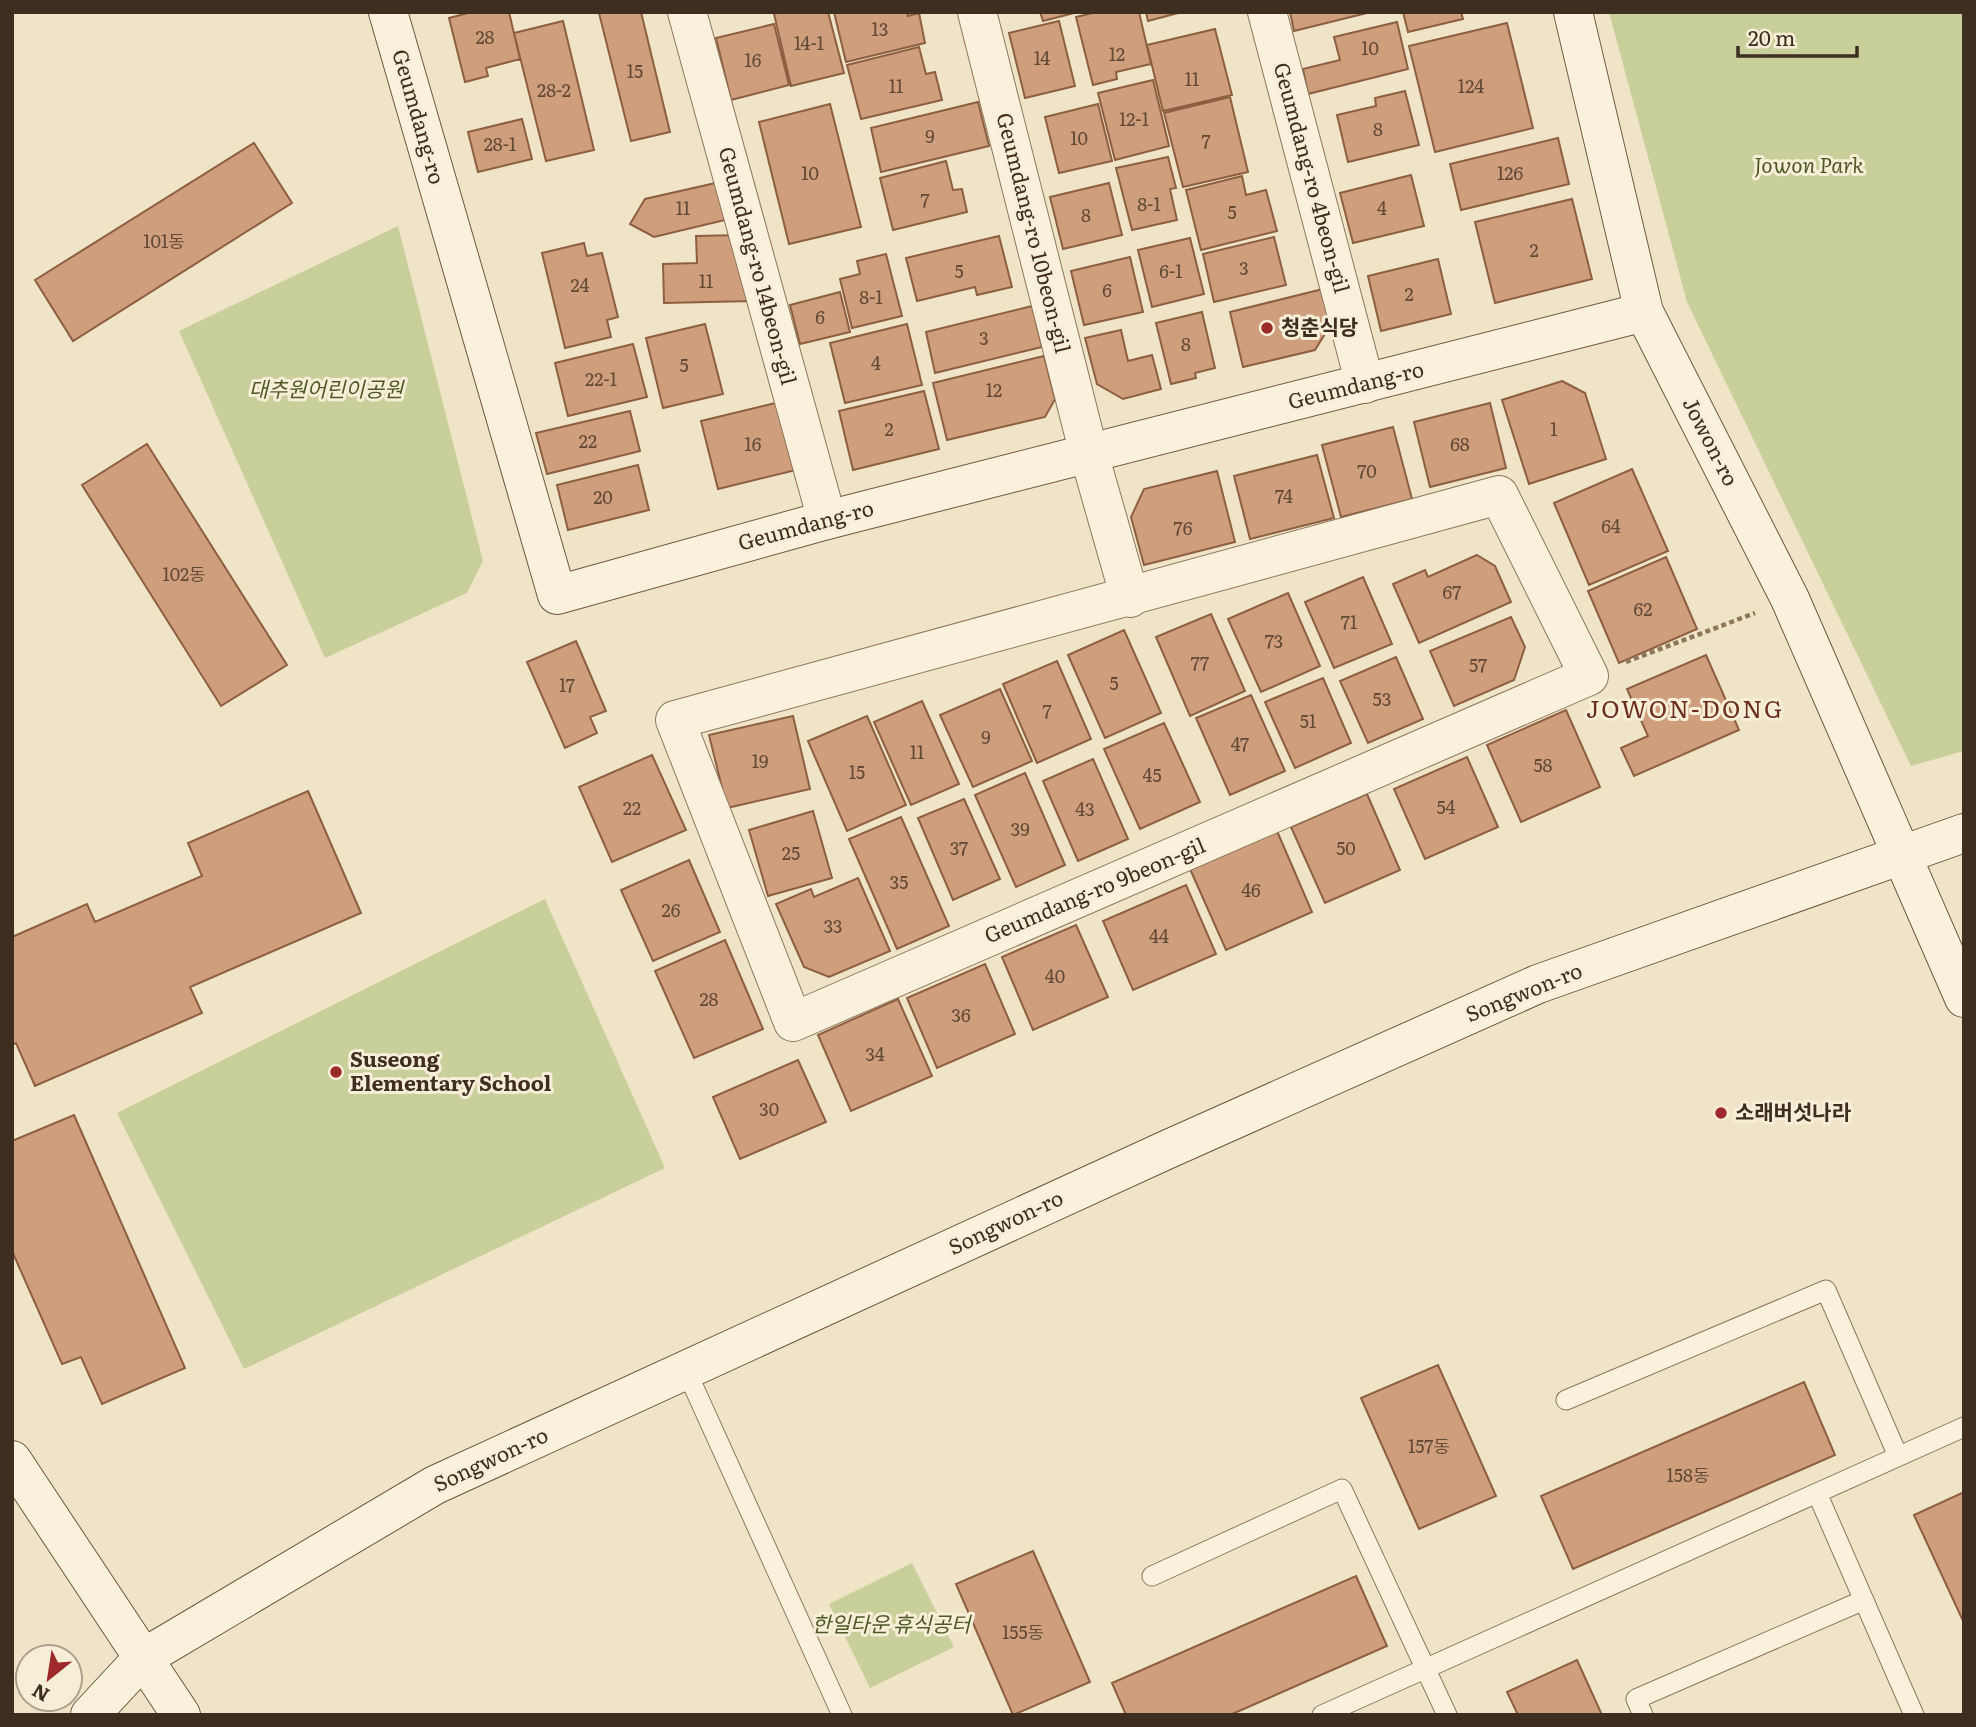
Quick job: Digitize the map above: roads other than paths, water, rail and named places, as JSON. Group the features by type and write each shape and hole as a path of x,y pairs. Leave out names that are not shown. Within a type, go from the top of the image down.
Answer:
{"street":[{"name":"Geumdang-ro","path":"388,12 557,595 827,520 1644,312"},
{"name":"Geumdang-ro 14beon-gil","path":"687,12 827,520"},
{"name":"Geumdang-ro 10beon-gil","path":"977,12 1089,454"},
{"name":"Geumdang-ro 4beon-gil","path":"1267,12 1365,384"},
{"name":"Jowon-ro","path":"1573,12 1644,312 1790,599 1899,854"},
{"path":"1089,454 1130,598"},
{"name":"Geumdang-ro 9beon-gil","path":"1499,495 1589,676 793,1022 675,720 1130,598 1499,495"},
{"name":"Songwon-ro","path":"90,1715 143,1658 435,1485 1164,1151 1538,984 1964,833"},
{"path":"1899,854 1964,998"},
{"path":"12,1460 181,1715"}],"lane":[{"path":"1566,1400 1826,1290 1898,1457"},
{"path":"686,1370 842,1715"},
{"path":"1322,1715 1964,1427"},
{"path":"1152,1576 1342,1489 1447,1715"},
{"path":"1817,1493 1914,1715"},
{"path":"1643,1715 1636,1699 1864,1600"}],"place":[{"name":"청춘식당","path":"1267,328"},
{"name":"Suseong Elementary School","path":"336,1072"},
{"name":"소래버섯나라","path":"1721,1113"}],"district":[{"name":"JOWON-DONG","path":"1685,710"}],"park label":[{"name":"Jowon Park","path":"1809,166"},
{"name":"대추원어린이공원","path":"326,390"},
{"name":"한일타운 휴식공터","path":"891,1625"}]}
